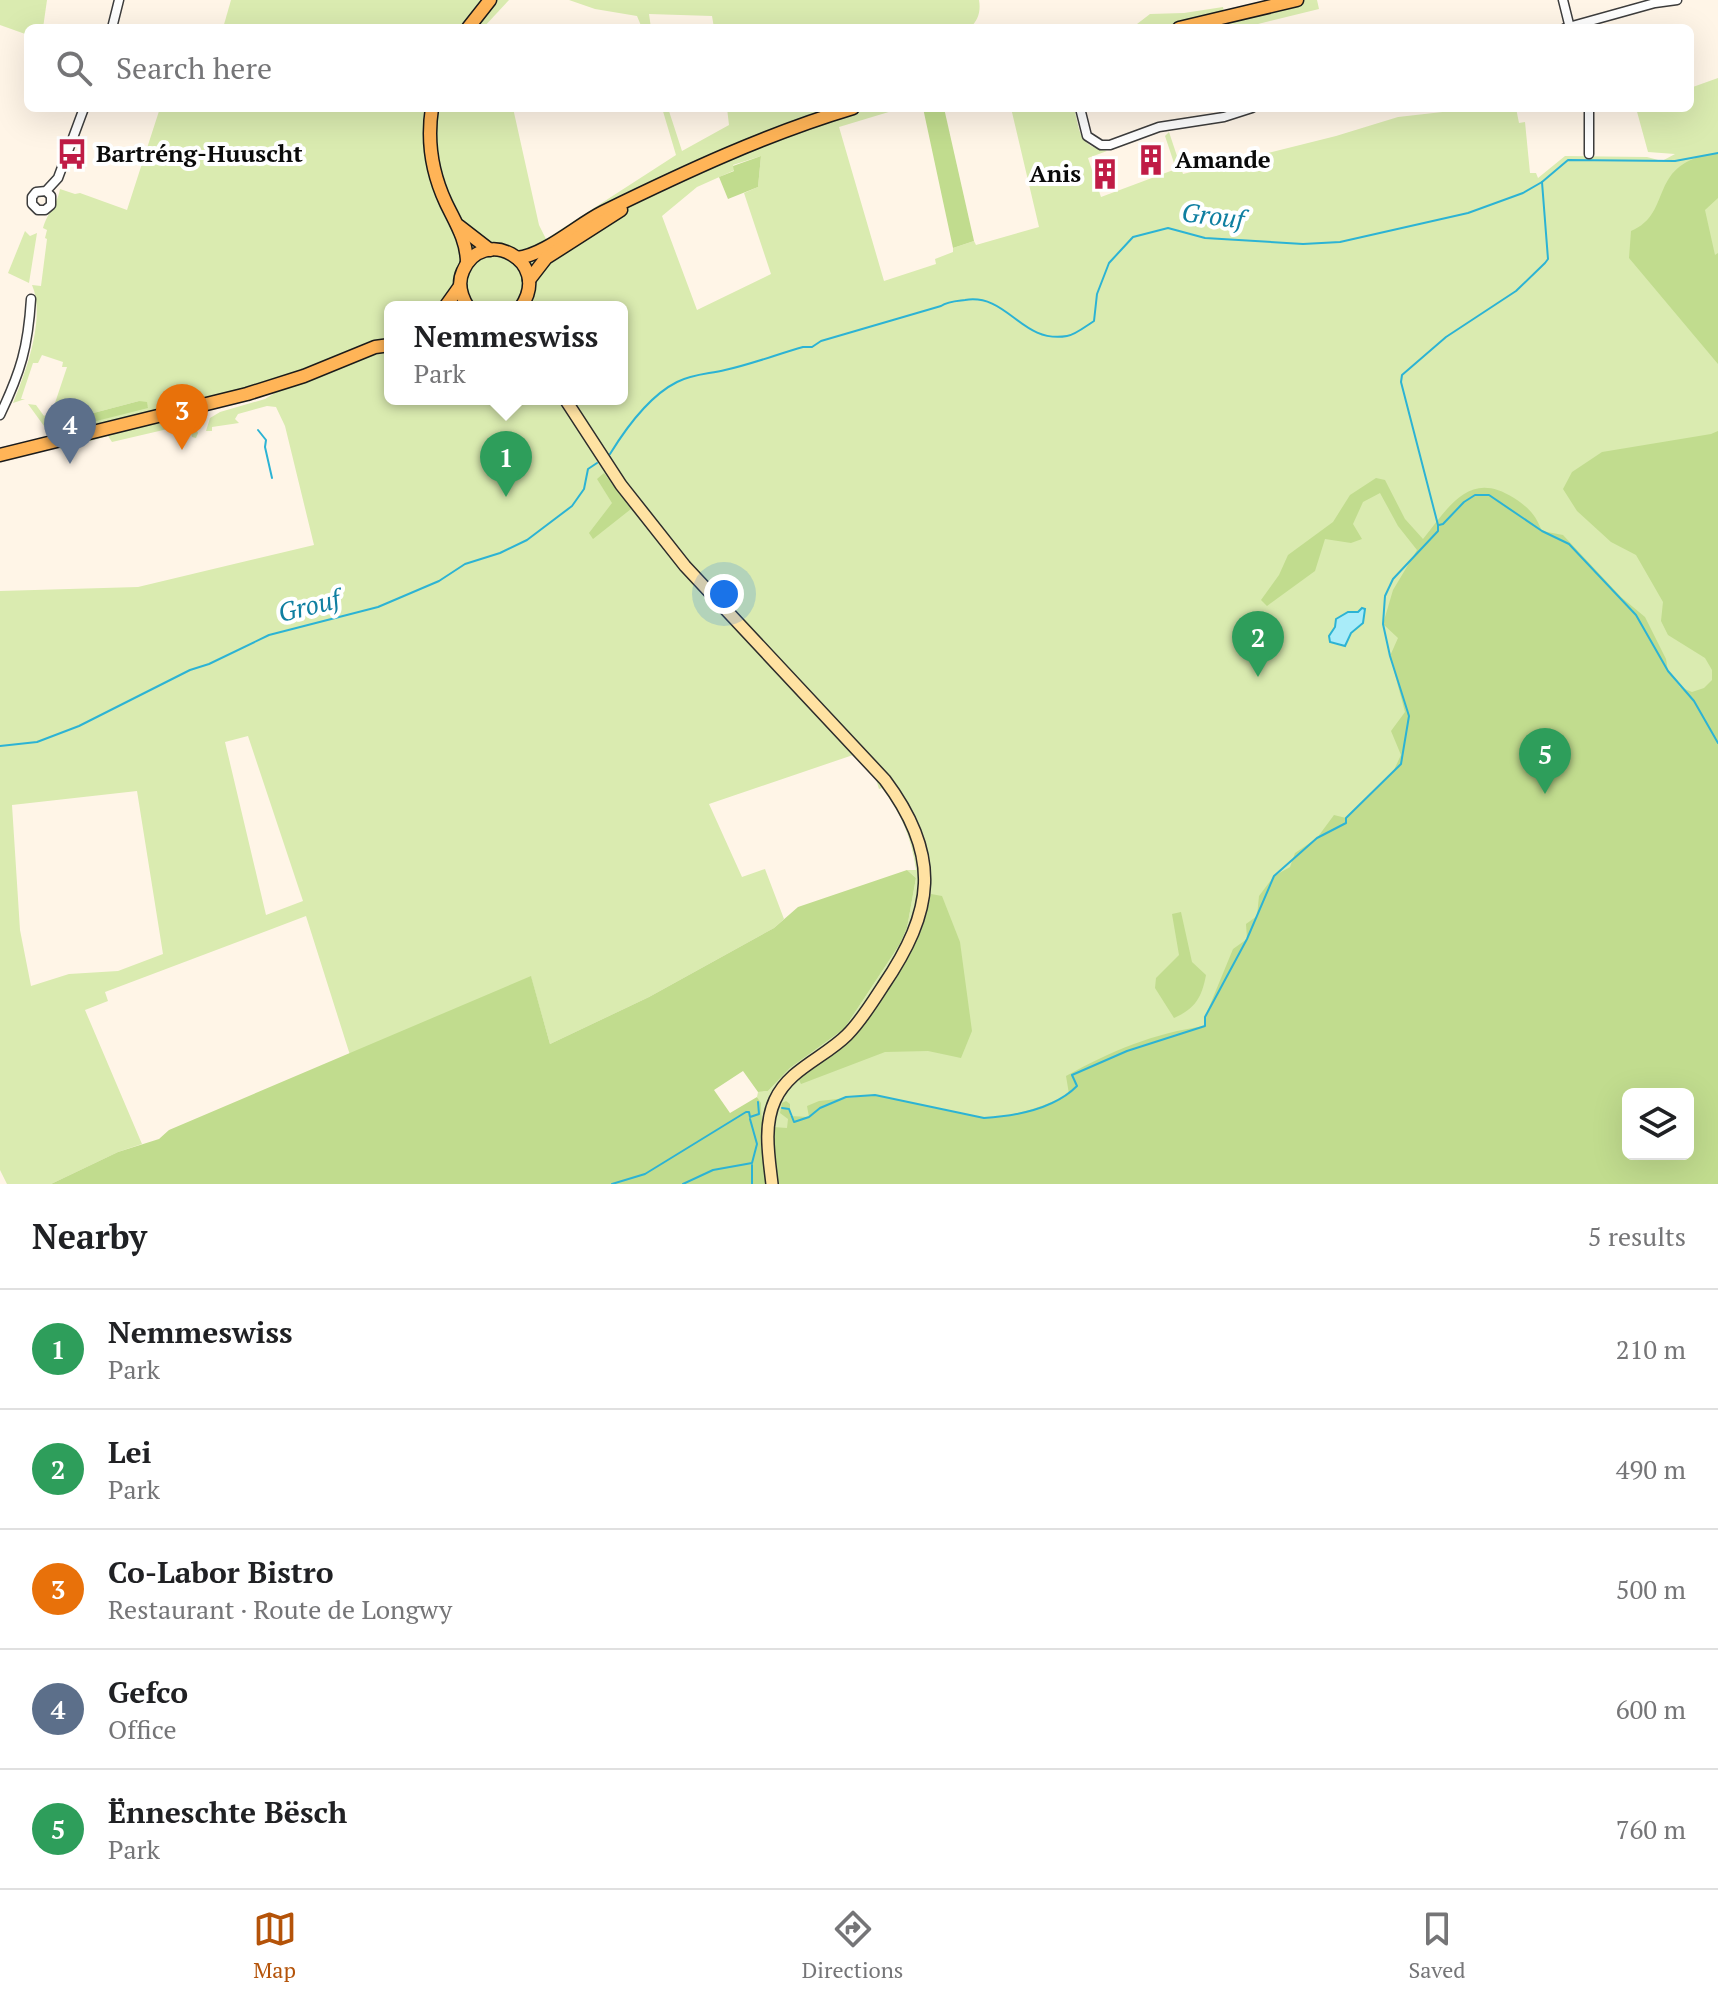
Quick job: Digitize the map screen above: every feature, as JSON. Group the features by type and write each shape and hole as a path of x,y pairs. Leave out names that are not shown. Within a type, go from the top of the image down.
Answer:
{"main road":[{"path":"471,24 490,0"},
{"path":"1206,24 1297,0"},
{"path":"432,112 430,145 433,166 465,246 467,263"},
{"path":"517,258 534,254 593,217 745,146 842,112"},
{"path":"529,280 546,258 653,188"},
{"path":"457,224 490,250"},
{"path":"466,301 460,278 467,263 482,252 500,250 517,258 527,272 529,289 524,301"},
{"path":"449,301 460,286"},
{"path":"0,455 247,394 304,376 384,340"},
{"path":"375,347 384,346"},
{"path":"569,405 621,485 685,566 885,780 907,812 920,844 924,892 920,917 908,947 848,1034 788,1080 774,1101 768,1141 772,1184"}],"street":[{"path":"113,24 119,0"},
{"path":"1563,0 1567,24"},
{"path":"1582,24 1655,3 1677,0"},
{"path":"46,191 58,178 83,112"},
{"path":"1081,112 1087,136 1101,145 1110,145 1159,127 1236,112"},
{"path":"1212,112 1213,118"},
{"path":"1589,112 1589,154"},
{"path":"0,415 27,348 31,299"}],"green space":[{"path":"0,0 47,0 44,24 24,24 24,34 0,25"},
{"path":"231,0 509,0 487,24 224,24"},
{"path":"569,0 979,0 980,8 973,24 713,24 712,16 649,14 650,24 640,24 637,16 595,9"},
{"path":"1297,0 1317,0 1319,9 1258,24 1137,24 1150,14 1223,7 1225,17"},
{"path":"1718,78 1718,1184 766,1184 758,1092 768,1091 790,1068 844,1029 900,944 907,928 916,878 907,870 916,870 912,848 889,797 853,755 709,804 742,877 765,869 784,919 774,928 649,997 550,1044 531,977 350,1055 306,916 105,992 108,1001 85,1010 142,1144 51,1184 7,1184 0,1170 0,591 138,587 314,545 285,426 276,407 267,406 238,414 235,419 239,423 212,427 212,431 206,431 210,418 220,412 265,399 299,378 188,410 198,433 196,438 192,437 189,424 112,442 108,436 60,449 49,433 148,407 139,401 44,426 28,404 36,405 44,416 52,412 67,367 62,367 63,362 42,355 38,363 33,363 21,399 25,399 13,403 36,328 36,298 32,285 41,286 47,239 47,230 43,228 60,189 127,210 159,112 514,112 539,225 546,239 676,155 663,112 669,112 682,151 729,125 727,112 889,112 839,127 884,281 936,264 935,259 953,252 953,248 974,241 976,245 1039,227 1012,112 1075,112 1086,142 1107,151 1088,158 1101,197 1176,169 1165,136 1169,132 1183,174 1336,136 1398,117 1442,112 1517,112 1519,123 1525,122 1530,173 1536,173 1538,178 1565,156 1647,157 1662,161 1675,154 1648,152 1637,112 1694,112 1694,87","holes":["761,156 758,187 744,193 771,274 697,310 662,216 697,187 735,170 733,165","248,736 303,901 266,915 225,742","137,791 163,954 118,971 69,974 31,986 20,930 12,805"]},
{"path":"924,112 945,112 974,241 953,248"},
{"path":"1718,153 1718,198 1705,210 1715,255 1718,253 1718,364 1629,258 1631,231 1644,223 1653,212 1670,177 1680,166 1695,158"},
{"path":"761,156 758,187 728,199 719,177 734,171 733,166"},
{"path":"25,231 30,236 37,233 29,283 8,273"},
{"path":"139,401 147,402 148,408 49,433 44,426"},
{"path":"1718,431 1718,1184 777,1184 772,1134 773,1127 787,1128 788,1119 780,1113 782,1103 786,1101 790,1104 790,1116 809,1117 807,1106 819,1101 875,1095 984,1118 1006,1115 1038,1107 1069,1094 1066,1076 1116,1051 1150,1038 1205,1026 1205,1017 1233,949 1247,939 1246,924 1257,916 1259,896 1274,876 1290,867 1295,853 1317,838 1334,815 1346,818 1393,772 1401,755 1391,731 1405,712 1390,656 1398,638 1383,624 1393,590 1417,550 1398,526 1380,493 1363,502 1353,524 1362,539 1351,543 1325,539 1315,571 1267,606 1261,600 1279,575 1288,555 1333,522 1350,495 1376,478 1385,480 1405,519 1423,539 1451,504 1472,490 1498,490 1514,498 1531,512 1542,531 1563,535 1621,597 1645,617 1666,659 1668,671 1680,687 1692,692 1704,688 1712,680 1712,670 1705,658 1668,635 1661,621 1663,602 1636,555 1611,542 1577,511 1563,489 1572,472 1602,452"},
{"path":"604,473 631,509 593,539 589,533 612,503 597,479"},
{"path":"907,870 916,878 907,928 900,944 844,1029 790,1068 768,1091 758,1092 743,1071 714,1090 730,1113 757,1097 761,1103 766,1184 51,1184 118,1152 159,1139 169,1130 531,976 550,1044 649,997 774,928 798,907"},
{"path":"931,894 942,896 960,942 972,1031 961,1058 928,1051 885,1052 801,1084 799,1080 852,1033 897,977 921,930"},
{"path":"1181,912 1192,962 1206,975 1196,1001 1187,1011 1174,1018 1155,988 1156,978 1179,955 1172,914"}],"water":[{"path":"1365,609 1363,623 1351,633 1345,646 1330,642 1329,636 1336,619"}],"waterway":[{"name":"Grouf","path":"610,454 648,404 677,382 812,347 821,341 949,302 980,300 1004,310 1038,333 1051,336 1073,334 1094,321 1097,294 1109,263 1133,237 1168,228 1205,238 1303,244 1340,242 1468,213 1523,193 1568,160 1675,161 1718,153"},
{"path":"782,1108 789,1109 794,1122 846,1097 875,1095 984,1118 1021,1113 1046,1106 1068,1094 1077,1086 1072,1075 1127,1051 1205,1026 1205,1017 1247,939 1274,876 1317,838 1346,823 1346,818 1401,764 1409,716 1383,624 1385,596 1393,579 1438,531 1401,382 1402,375 1446,337 1516,291 1548,259 1542,182"},
{"path":"258,430 266,440 272,478"},
{"name":"Grouf","path":"0,746 37,742 79,726 190,670 269,635 378,607 439,581 465,564 500,553 527,540 572,506 584,489 588,469 597,463"},
{"path":"1439,525 1475,495 1489,495 1542,531 1569,544 1636,615 1668,671 1694,701 1718,743"},
{"path":"612,1184 645,1174 746,1112 750,1117 759,1114 758,1102"},
{"path":"683,1184 713,1170 752,1163 757,1144 750,1119"},
{"path":"752,1165 752,1184"}],"place":[{"name":"Bartréng-Huuscht","path":"72,154"},
{"name":"Amande","path":"1151,160"},
{"name":"Anis","path":"1105,174"},
{"name":"Co-Labor Bistro","path":"182,450"},
{"name":"Gefco","path":"70,464"},
{"name":"Nemmeswiss","path":"506,497"},
{"name":"Lei","path":"1258,677"},
{"name":"Ënneschte Bësch","path":"1545,794"}]}
